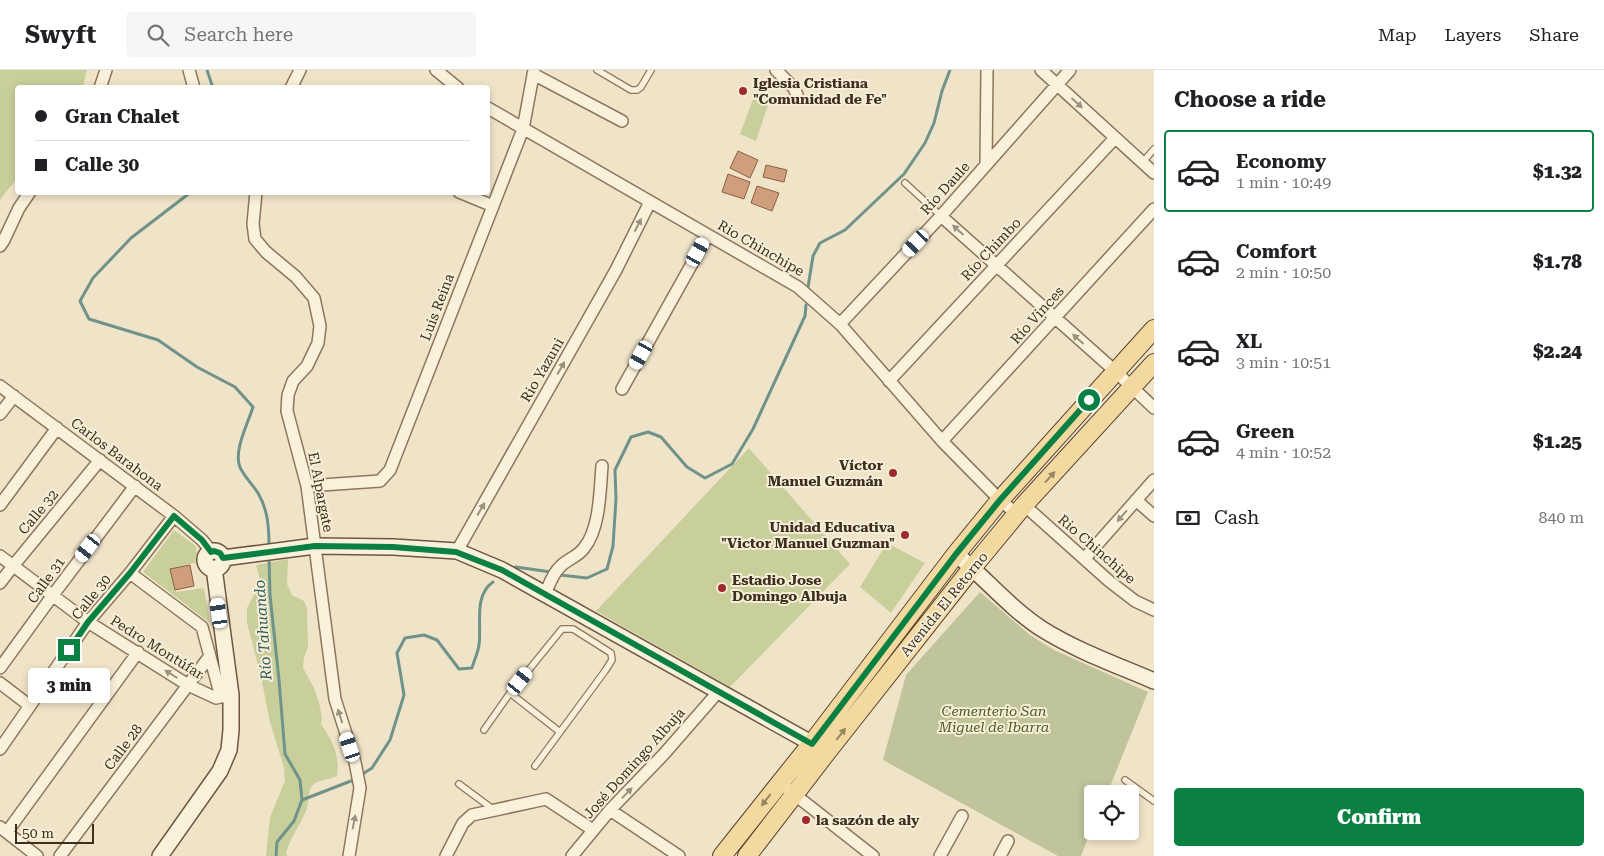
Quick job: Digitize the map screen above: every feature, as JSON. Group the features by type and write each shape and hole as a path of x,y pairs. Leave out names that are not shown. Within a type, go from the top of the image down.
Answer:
{"main road":[{"name":"Avenida El Retorno","path":"748,856 795,796 820,748 956,554 1000,500 1154,329"},
{"name":"Avenida El Retorno","path":"722,856 780,783 820,748 1020,510 1154,363"}],"street":[{"path":"101,85 106,70"},
{"path":"189,70 193,85"},
{"path":"292,85 300,70"},
{"path":"436,70 454,85"},
{"path":"776,70 794,88 797,95"},
{"path":"986,164 987,70"},
{"path":"1042,70 1154,173"},
{"name":"Río Daule","path":"840,324 941,216 1070,70"},
{"path":"534,72 622,121"},
{"name":"Luis Reina","path":"307,486 380,481 390,470 524,129 534,72"},
{"name":"Rio Chinchipe","path":"490,109 798,287 840,324 942,441 1000,500 1020,510 1085,558 1109,581 1129,596 1154,610"},
{"name":"Río Chimbo","path":"889,381 1115,138"},
{"path":"0,246 18,208 28,195"},
{"name":"El Alpargate","path":"256,195 253,224 256,239 266,252 296,276 314,298 320,326 318,344 307,366 293,381 288,395 287,411 307,486 311,547 335,700 355,762 360,788 353,828 352,855"},
{"path":"466,195 493,206"},
{"name":"Rio Yazuni","path":"456,552 616,270 650,202"},
{"name":"Río Vinces","path":"942,441 1154,209"},
{"path":"941,216 1154,408"},
{"path":"622,389 708,235"},
{"name":"Carlos Barahona","path":"0,386 174,516 202,540 216,559"},
{"path":"0,414 14,396"},
{"path":"0,505 58,428"},
{"name":"Calle 32","path":"0,583 100,460"},
{"path":"545,594 557,569 584,549 590,540 598,511 602,466"},
{"path":"1085,558 1154,480"},
{"name":"Calle 31","path":"0,668 135,486"},
{"path":"1136,500 1154,516"},
{"name":"Calle 30","path":"0,750 88,622 130,573 174,516"},
{"path":"160,856 220,771 229,750 232,730 226,696 216,559 311,547 393,547 456,552 502,570 820,748"},
{"path":"956,554 1026,618 1042,629 1098,658 1154,680"},
{"name":"Pedro Montúfar","path":"0,556 88,622 188,685 216,698 226,696"},
{"path":"130,573 202,627 210,657 226,696"},
{"path":"37,856 3,829 138,652"},
{"name":"Calle 28","path":"60,856 210,657"},
{"path":"0,683 30,706"},
{"name":"José Domingo Albuja","path":"572,856 610,810 664,754 719,691"},
{"path":"780,783 873,856"},
{"path":"446,856 467,818 472,815 546,799 593,830"},
{"path":"610,810 679,856"},
{"path":"940,856 962,816"},
{"path":"1000,856 1008,841"}],"lane":[{"path":"597,70 631,90 637,90 641,87 651,70"},
{"path":"1142,162 1154,149"},
{"path":"905,183 941,216"},
{"path":"593,641 602,625"},
{"path":"484,730 510,694 562,630 573,629 611,653 612,660 534,766"},
{"path":"510,694 560,732"},
{"path":"1125,780 1154,801"},
{"path":"459,784 494,810"}],"green space":[{"path":"0,70 87,70 83,85 15,85 15,181 0,200"},
{"path":"753,99 768,105 756,141 740,134"},
{"name":"Estadio Jose Domingo Albuja","path":"749,448 850,564 730,687 596,611"},
{"path":"174,530 196,546 198,562 171,569 176,592 204,588 210,623 143,572"},
{"path":"887,543 925,563 891,613 860,587"},
{"path":"288,559 287,584 292,595 304,601 307,608 308,647 303,668 319,702 322,718 321,724 335,749 338,768 337,776 317,782 312,786 307,808 288,848 286,854 288,856 266,856 270,817 285,781 284,768 270,722 247,623 247,608 259,585 256,565"},
{"name":"Cementerio San Miguel de Ibarra","path":"980,592 1030,635 1054,650 1148,692 1111,785 1084,785 1084,840 1087,840 1081,856 1058,856 883,760 906,675"}],"building":[{"path":"738,151 758,160 750,178 730,168"},
{"path":"766,165 787,170 784,182 763,177"},
{"path":"728,174 750,182 744,199 722,192"},
{"path":"757,186 779,193 772,211 751,203"},
{"path":"190,565 194,586 175,590 170,569"}],"waterway":[{"name":"Río Tahuando","path":"207,70 212,85"},
{"path":"808,287 813,256 820,243 845,230 904,174 925,143 934,123 942,91 950,70"},
{"name":"Río Tahuando","path":"187,195 131,238 93,278 80,301 89,319 158,340 197,367 235,387 253,407 240,443 238,458 242,471 258,493 264,506 269,546"},
{"path":"560,575 587,578 607,569 613,546 616,499 615,470 631,437 648,432 661,437 687,467 705,478 732,464 753,429 805,316 806,305"},
{"name":"Río Tahuando","path":"269,555 270,595 285,754 300,780 302,800 294,821 277,842 276,856"},
{"path":"513,568 551,572"},
{"path":"361,775 372,768 390,740 404,695 397,653 405,638 424,635 437,640 459,669 472,668 479,645 481,603 483,595 493,582"},
{"path":"302,800 356,779"}],"place":[{"name":"Iglesia Cristiana \"Comunidad de Fe\"","path":"743,91"},
{"name":"Víctor Manuel Guzmán","path":"893,473"},
{"name":"Unidad Educativa \"Victor Manuel Guzman\"","path":"905,535"},
{"name":"Estadio Jose Domingo Albuja","path":"722,588"},
{"name":"la sazón de aly","path":"806,820"}],"route":[{"path":"69,650 88,622 130,573 174,516 202,540 211,552 217,551 223,558 315,546 393,547 456,552 502,570 812,744 956,554 1000,500 1089,400"}]}
